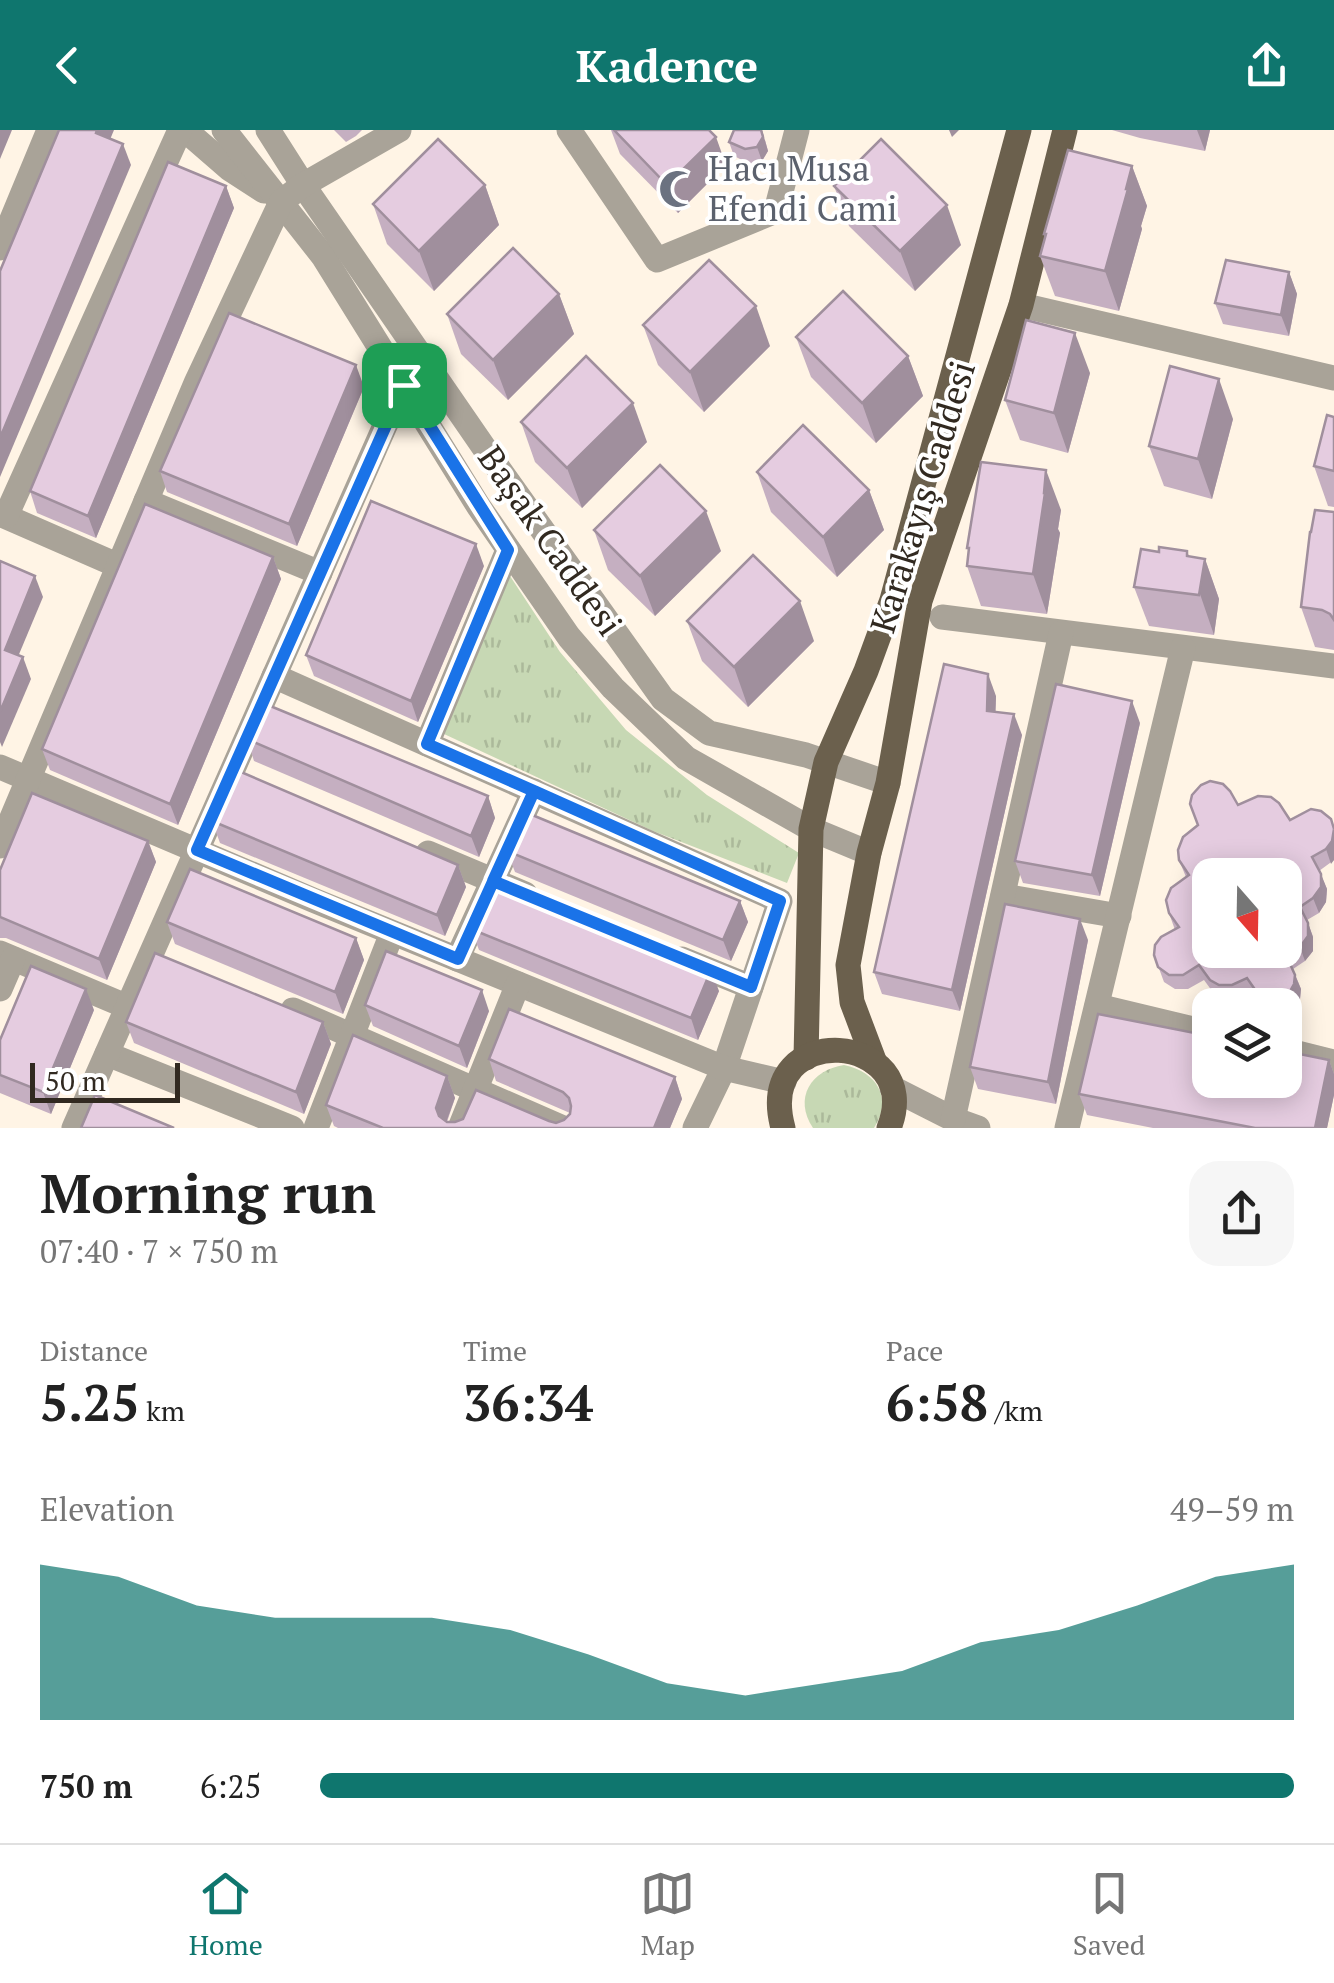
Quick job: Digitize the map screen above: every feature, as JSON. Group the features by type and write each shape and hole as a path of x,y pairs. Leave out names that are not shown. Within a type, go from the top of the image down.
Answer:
{"main road":[{"name":"Karakayış Caddesi","path":"806,1058 810,830 826,762 892,600 1019,130"},
{"name":"Karakayış Caddesi","path":"892,1088 875,1063 852,1002 848,965 868,854 888,783 920,601 1021,305 1065,130"},
{"path":"784,1128 780,1097 784,1082 806,1058 824,1050 843,1049 862,1054 875,1063"},
{"path":"889,1128 894,1106 892,1088"}],"street":[{"path":"0,248 49,130"},
{"path":"119,566 3,515 182,130 230,169 281,202"},
{"name":"Başak Caddesi","path":"224,130 323,256 508,550 569,637 614,688 686,758 810,830 868,854"},
{"name":"Başak Caddesi","path":"268,130 496,465 664,699 709,733 826,762 888,783"},
{"path":"0,846 196,383 281,202 398,130"},
{"path":"569,130 657,260 776,211 797,130"},
{"path":"1021,305 1334,378"},
{"path":"74,1128 128,1007 161,956 197,850 242,773 274,676 404,385"},
{"path":"146,501 320,573"},
{"path":"427,744 508,550"},
{"path":"942,617 1334,666"},
{"path":"892,1088 966,1124 1002,896 1061,633"},
{"path":"1067,1128 1183,648"},
{"path":"274,676 780,901 724,1068 695,1128"},
{"path":"0,767 724,1068 784,1082"},
{"path":"458,959 534,791"},
{"path":"406,844 548,904"},
{"path":"1002,896 1118,916"},
{"path":"316,1128 392,933"},
{"path":"659,949 751,987"},
{"path":"0,989 6,956 128,1007"},
{"path":"460,1128 518,984"},
{"path":"280,1005 563,1128"},
{"path":"1096,1006 1192,1029"},
{"path":"106,1054 292,1128"},
{"path":"1302,1054 1334,1062"}],"green space":[{"path":"510,576 560,652 626,730 707,795 799,853 787,883 653,831 444,734"},
{"path":"844,1065 873,1080 882,1097 880,1117 874,1128 813,1128 805,1106 809,1087 822,1073"}],"building":[{"path":"59,130 97,130 96,133 123,144 0,438 0,271"},
{"path":"614,130 709,130 716,137 667,185"},
{"path":"734,130 761,130 763,137 757,147 745,149 729,142"},
{"path":"438,139 485,185 419,251 373,204"},
{"path":"881,139 947,205 900,251 834,186"},
{"path":"1068,150 1132,166 1105,271 1040,256"},
{"path":"168,162 226,186 88,516 30,491"},
{"path":"513,248 559,294 493,360 447,314"},
{"path":"709,260 756,306 690,372 643,325"},
{"path":"1226,260 1289,272 1281,315 1215,303"},
{"path":"843,291 908,356 862,403 796,337"},
{"path":"229,313 356,365 289,524 160,471"},
{"path":"1026,320 1075,333 1054,413 1005,400"},
{"path":"586,356 633,403 567,468 521,422"},
{"path":"1170,366 1219,379 1198,459 1149,446"},
{"path":"1327,415 1334,417 1334,471 1314,466"},
{"path":"803,425 869,490 823,537 757,472"},
{"path":"981,462 1046,470 1033,574 967,566"},
{"path":"660,465 706,511 640,576 594,530"},
{"path":"371,501 476,544 411,701 306,655"},
{"path":"145,504 273,557 170,804 42,749"},
{"path":"1315,510 1334,512 1334,620 1322,610 1301,607"},
{"path":"1159,547 1187,551 1187,556 1205,559 1199,595 1134,587 1141,549 1159,552"},
{"path":"753,555 800,601 734,667 687,621"},
{"path":"0,561 35,576 5,650 23,657 0,712"},
{"path":"944,664 988,674 987,711 1014,714 952,990 874,972"},
{"path":"1056,684 1132,701 1092,875 1015,861"},
{"path":"263,703 488,796 471,836 247,739"},
{"path":"234,769 458,865 437,915 212,821"},
{"path":"1210,781 1223,784 1238,805 1258,796 1271,797 1290,820 1311,809 1321,811 1331,819 1334,829 1326,849 1312,857 1321,874 1321,887 1302,906 1302,858 1192,858 1194,968 1183,975 1169,975 1158,967 1155,945 1179,927 1166,900 1171,888 1189,875 1179,860 1178,850 1183,837 1198,825 1190,804 1192,795"},
{"path":"32,793 148,841 99,959 0,917 0,870"},
{"path":"525,812 740,901 723,940 507,851"},
{"path":"190,869 356,938 335,992 167,922"},
{"path":"493,880 711,970 691,1018 471,929"},
{"path":"1005,904 1080,919 1048,1082 970,1067"},
{"path":"1302,911 1308,923 1308,936 1302,944"},
{"path":"386,951 482,990 459,1046 365,1005"},
{"path":"155,953 323,1022 296,1092 126,1022"},
{"path":"31,966 86,989 43,1092 0,1075 0,1040"},
{"path":"1201,968 1292,968 1295,975 1292,988 1254,988 1247,978 1232,985 1210,980"},
{"path":"509,1009 675,1077 654,1128 383,1128 326,1105 353,1035 447,1076 436,1108 447,1122 463,1119 476,1090 549,1121 564,1120 571,1106 563,1092 489,1059"},
{"path":"1098,1014 1192,1032 1192,1098 1302,1098 1302,1054 1329,1060 1315,1128 1255,1128 1079,1094"},
{"path":"95,1095 174,1128 81,1128"}],"place":[{"name":"Hacı Musa Efendi Cami","path":"678,189"}],"route":[{"path":"404,385 197,850 458,959 493,881 534,791 780,901 751,987 493,881 534,791 427,744 508,550 404,385"}]}
